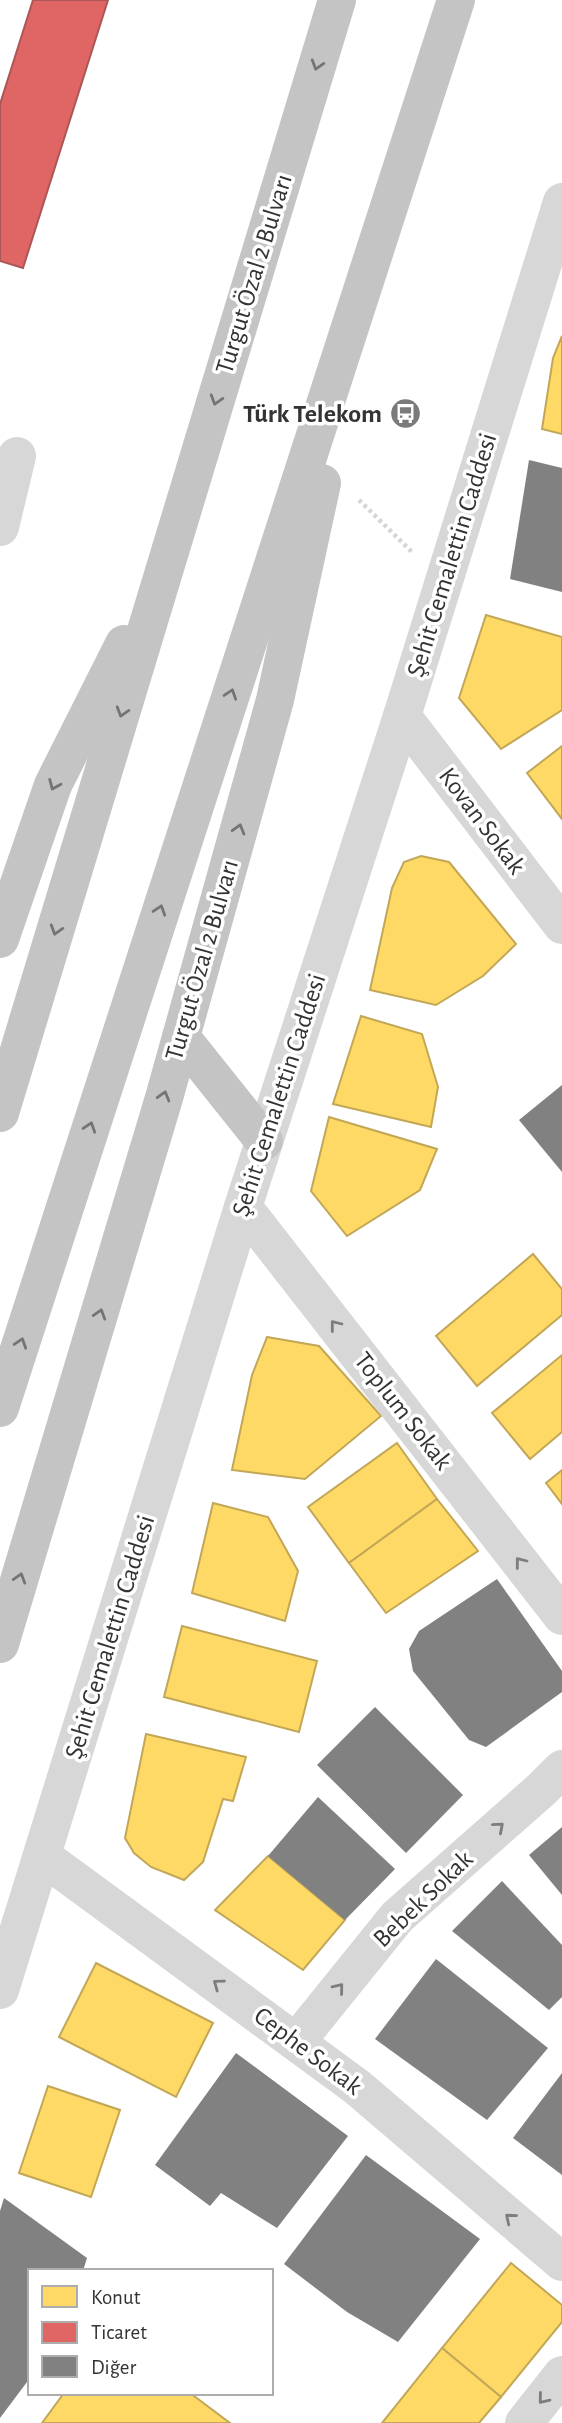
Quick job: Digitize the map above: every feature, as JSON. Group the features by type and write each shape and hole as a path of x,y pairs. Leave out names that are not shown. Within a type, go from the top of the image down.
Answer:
{"highway":[{"name":"Turgut Özal 2 Bulvarı","path":"0,1113 337,0"},
{"name":"Turgut Özal 2 Bulvarı","path":"0,1408 456,0"},
{"path":"420,110 468,0"},
{"name":"Turgut Özal 2 Bulvarı","path":"0,1644 181,1037 275,700 370,267"},
{"name":"Turgut Özal 2 Bulvarı","path":"0,939 53,785 172,548"},
{"path":"181,1037 264,1141"}],"street":[{"name":"Şehit Cemalettin Caddesi","path":"0,1990 243,1207 402,716 562,202"},
{"path":"0,527 17,456"},
{"name":"Kovan Sokak","path":"402,716 562,925"},
{"name":"Toplum Sokak","path":"243,1207 562,1616"},
{"name":"Bebek Sokak","path":"297,2041 397,1917 562,1769"},
{"name":"Cephe Sokak","path":"42,1856 357,2087 562,2262"},
{"path":"524,2423 562,2375"}],"path":[{"path":"326,467 443,583"}],"building: Konut":[{"path":"562,336 562,434 542,429 553,358"},
{"path":"486,615 562,637 562,710 501,749 459,698"},
{"path":"562,746 562,819 527,773"},
{"path":"421,856 449,862 516,944 483,976 436,1005 370,990 392,888 404,862"},
{"path":"361,1016 422,1034 438,1087 431,1127 333,1104"},
{"path":"329,1117 437,1149 420,1190 347,1236 311,1191"},
{"path":"533,1254 562,1289 562,1315 477,1386 436,1336"},
{"path":"267,1337 319,1346 381,1416 305,1479 232,1470 252,1375"},
{"path":"562,1355 562,1432 530,1459 492,1413"},
{"path":"397,1443 437,1499 349,1563 308,1507"},
{"path":"562,1470 562,1504 546,1483"},
{"path":"437,1499 478,1551 386,1613 349,1563"},
{"path":"213,1503 268,1517 298,1571 285,1621 192,1593"},
{"path":"182,1626 317,1661 299,1732 164,1697"},
{"path":"146,1734 246,1757 233,1801 223,1799 203,1862 184,1880 151,1867 134,1853 125,1838"},
{"path":"268,1856 345,1920 303,1970 215,1910"},
{"path":"96,1963 213,2023 176,2097 59,2037"},
{"path":"48,2086 120,2110 91,2197 19,2173"},
{"path":"511,2263 562,2305 562,2322 501,2397 442,2348"},
{"path":"442,2348 501,2397 479,2423 382,2423"},
{"path":"63,2395 193,2395 230,2423 42,2423"}],"building: Ticaret":[{"path":"33,0 108,0 23,268 0,261 0,104"}],"building: Diğer":[{"path":"529,460 562,468 562,592 510,579"},
{"path":"562,1085 562,1172 519,1120"},
{"path":"497,1579 562,1671 562,1692 486,1747 469,1740 413,1671 409,1649 419,1631"},
{"path":"375,1707 463,1795 406,1853 317,1765"},
{"path":"318,1797 395,1869 345,1920 268,1856"},
{"path":"562,1827 562,1895 529,1855"},
{"path":"502,1881 562,1945 562,1997 549,2010 452,1931"},
{"path":"436,1959 548,2048 487,2120 375,2039"},
{"path":"236,2053 348,2136 277,2228 221,2193 210,2206 155,2165"},
{"path":"562,2073 562,2175 513,2138"},
{"path":"366,2155 480,2239 398,2342 347,2312 284,2264"},
{"path":"4,2198 87,2258 84,2269 28,2269 28,2381 0,2418 0,2211"}],"place":[{"name":"Türk Telekom","path":"405,414"}]}
